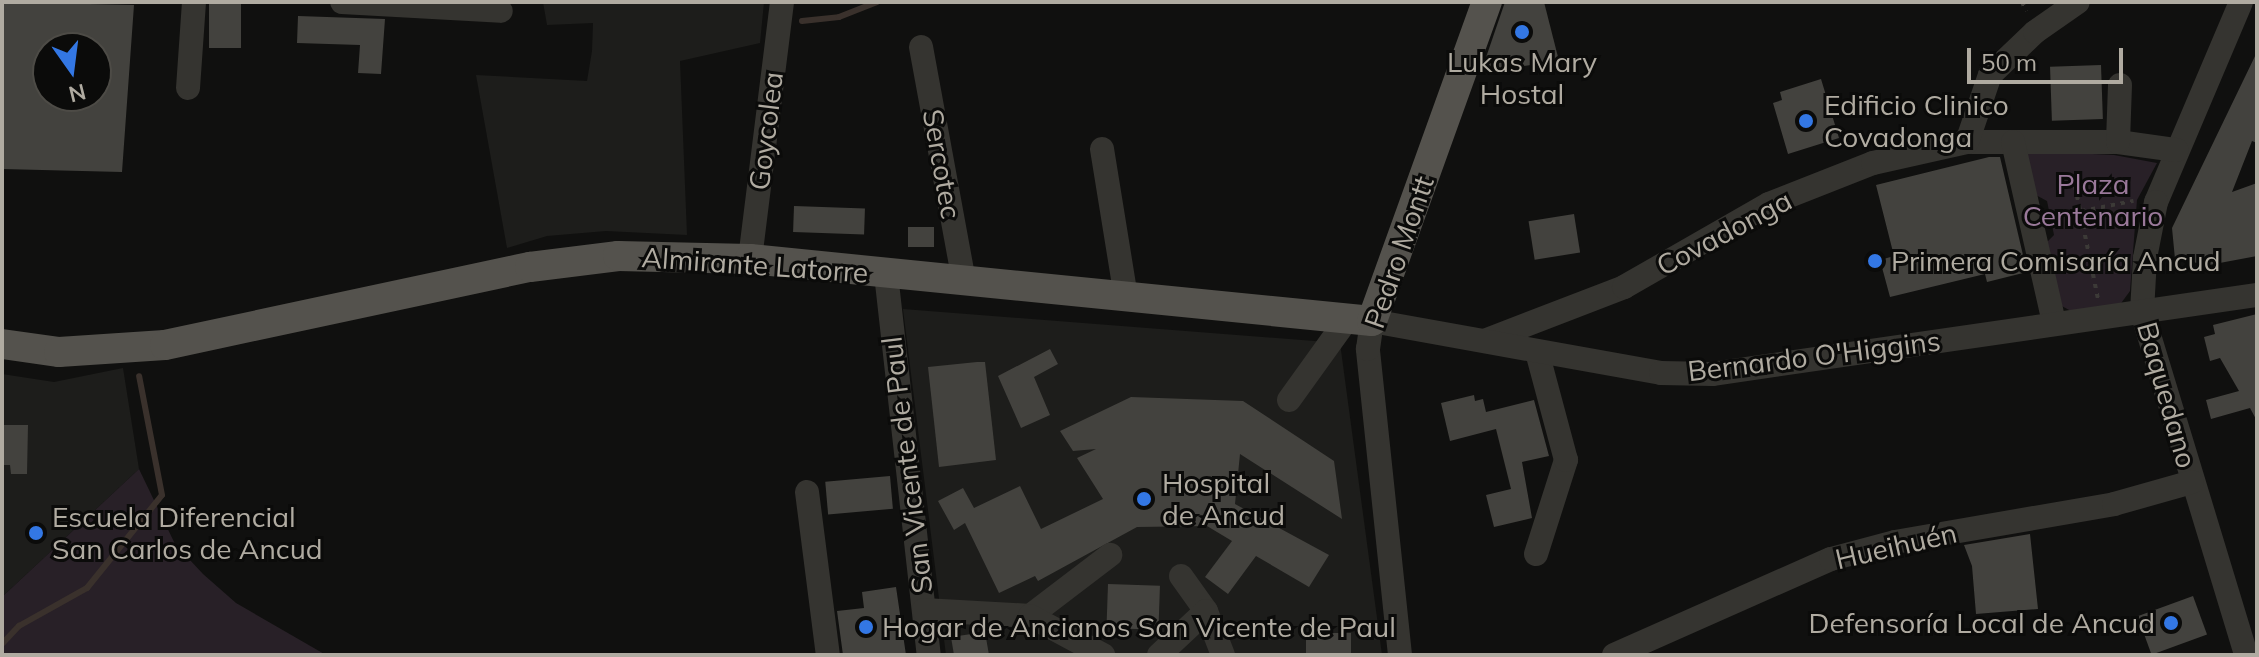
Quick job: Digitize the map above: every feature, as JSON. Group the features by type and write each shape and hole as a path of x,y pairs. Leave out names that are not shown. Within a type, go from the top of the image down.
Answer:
{"main road":[{"name":"Pedro Montt","path":"1360,320 1487,2"},
{"name":"Almirante Latorre","path":"2,344 59,352 165,345 530,267 618,256 750,259 1360,320"}],"street":[{"path":"188,88 194,2"},
{"path":"342,2 501,11"},
{"name":"Goycolea","path":"750,259 782,2"},
{"path":"1967,142 1990,75 2035,32 2078,2"},
{"name":"Baquedano","path":"2241,2 2156,202 2145,258 2142,312 2246,655"},
{"name":"Sercotec","path":"921,47 964,281"},
{"path":"2118,142 2120,85"},
{"name":"Covadonga","path":"1487,340 1624,287 1769,204 1873,163 1967,142 2118,142 2176,150"},
{"path":"2013,142 2054,323"},
{"path":"1102,149 1126,297"},
{"name":"San Vicente de Paul","path":"886,274 929,655"},
{"name":"Bernardo O'Higgins","path":"1360,320 1661,373 1712,374 2257,295"},
{"path":"1289,400 1360,320"},
{"name":"Pedro Montt","path":"1360,320 1368,349 1400,655"},
{"path":"1536,554 1566,460 1537,352"},
{"name":"Hueihuén","path":"1614,655 1831,559 1895,542 2114,504 2192,482"},
{"path":"807,492 828,655"},
{"path":"1030,616 1110,555"},
{"path":"1181,576 1206,611 1223,655"},
{"path":"924,610 1030,616 1103,655"},
{"path":"1159,655 1206,611"}],"path":[{"path":"2075,186 2101,317"},
{"path":"2031,221 2137,200 2156,202"}],"shaded area":[{"path":"543,2 764,2 760,43 680,61 687,235 606,231 547,236 507,248 476,75 587,81 593,23 547,25"},
{"name":"Hospital de Ancud","path":"903,309 1340,343 1382,655 946,655"},
{"name":"Escuela Diferencial San Carlos de Ancud","path":"123,368 139,469 2,597 2,374 54,382"}],"green space":[{"name":"Plaza Centenario","path":"2027,151 2114,155 2157,163 2137,200 2130,291 2119,306 2071,311 2058,304 2045,244 2054,235 2047,201 2034,194"},
{"path":"139,469 175,544 203,574 236,603 326,655 2,655 2,597"}],"building":[{"path":"2,2 134,5 122,172 2,169"},
{"path":"209,2 241,2 241,48 209,48"},
{"name":"Lukas Mary Hostal","path":"1505,2 1544,2 1559,61 1481,72"},
{"path":"298,16 385,19 381,74 358,73 360,45 297,43"},
{"path":"2257,52 2257,143 2252,141 2232,192 2257,183 2257,256 2209,265 2175,259 2172,228"},
{"path":"2101,65 2103,119 2052,121 2050,67"},
{"name":"Edificio Clinico Covadonga","path":"1821,79 1839,138 1788,154 1773,103 1782,100 1780,92"},
{"path":"1989,157 2000,157 2027,272 1987,282 1985,274 1890,297 1880,260 1894,256 1876,185"},
{"path":"794,206 865,208 864,234 793,232"},
{"path":"1574,214 1580,253 1535,260 1529,221"},
{"path":"908,227 934,227 934,247 908,247"},
{"path":"2257,314 2257,421 2250,408 2211,419 2206,400 2239,391 2220,358 2210,361 2204,337 2215,334 2213,325"},
{"path":"1050,349 1058,364 1034,377 1050,415 1021,428 998,376"},
{"path":"985,362 996,460 939,467 928,367"},
{"path":"1474,395 1475,401 1483,399 1486,412 1534,400 1549,456 1522,462 1532,518 1494,527 1486,495 1511,489 1496,429 1450,441 1441,403"},
{"path":"1131,397 1243,401 1334,461 1342,519 1240,454 1235,504 1329,555 1309,587 1256,556 1228,594 1205,577 1232,541 1207,526 1137,527 1038,581 1035,576 999,593 965,523 954,530 938,501 963,488 974,508 1020,486 1041,529 1103,499 1077,458 1096,449 1073,451 1060,431"},
{"path":"2,425 28,425 27,474 11,474 10,465 2,465"},
{"path":"890,476 893,509 828,515 825,482"},
{"path":"2030,534 2038,609 1976,614 1972,566 1964,545"},
{"path":"1108,584 1160,586 1158,630 1106,628"},
{"name":"Hogar de Ancianos San Vicente de Paul","path":"896,587 906,655 843,655 837,611 864,608 862,592"},
{"name":"Defensoría Local de Ancud","path":"2193,596 2207,635 2152,655 2138,616"},
{"path":"985,632 989,655 954,655 951,637"},
{"path":"1306,633 1351,633 1351,655 1306,655"}],"waterway":[{"path":"802,21 839,17 877,2"},
{"path":"2,644 19,626 87,588 162,495 139,376"}],"place":[{"name":"Lukas Mary Hostal","path":"1522,32"},
{"name":"Edificio Clinico Covadonga","path":"1806,121"},
{"name":"Primera Comisaría Ancud","path":"1875,261"},
{"name":"Hospital de Ancud","path":"1144,499"},
{"name":"Escuela Diferencial San Carlos de Ancud","path":"36,533"},
{"name":"Defensoría Local de Ancud","path":"2171,623"},
{"name":"Hogar de Ancianos San Vicente de Paul","path":"866,627"}]}
